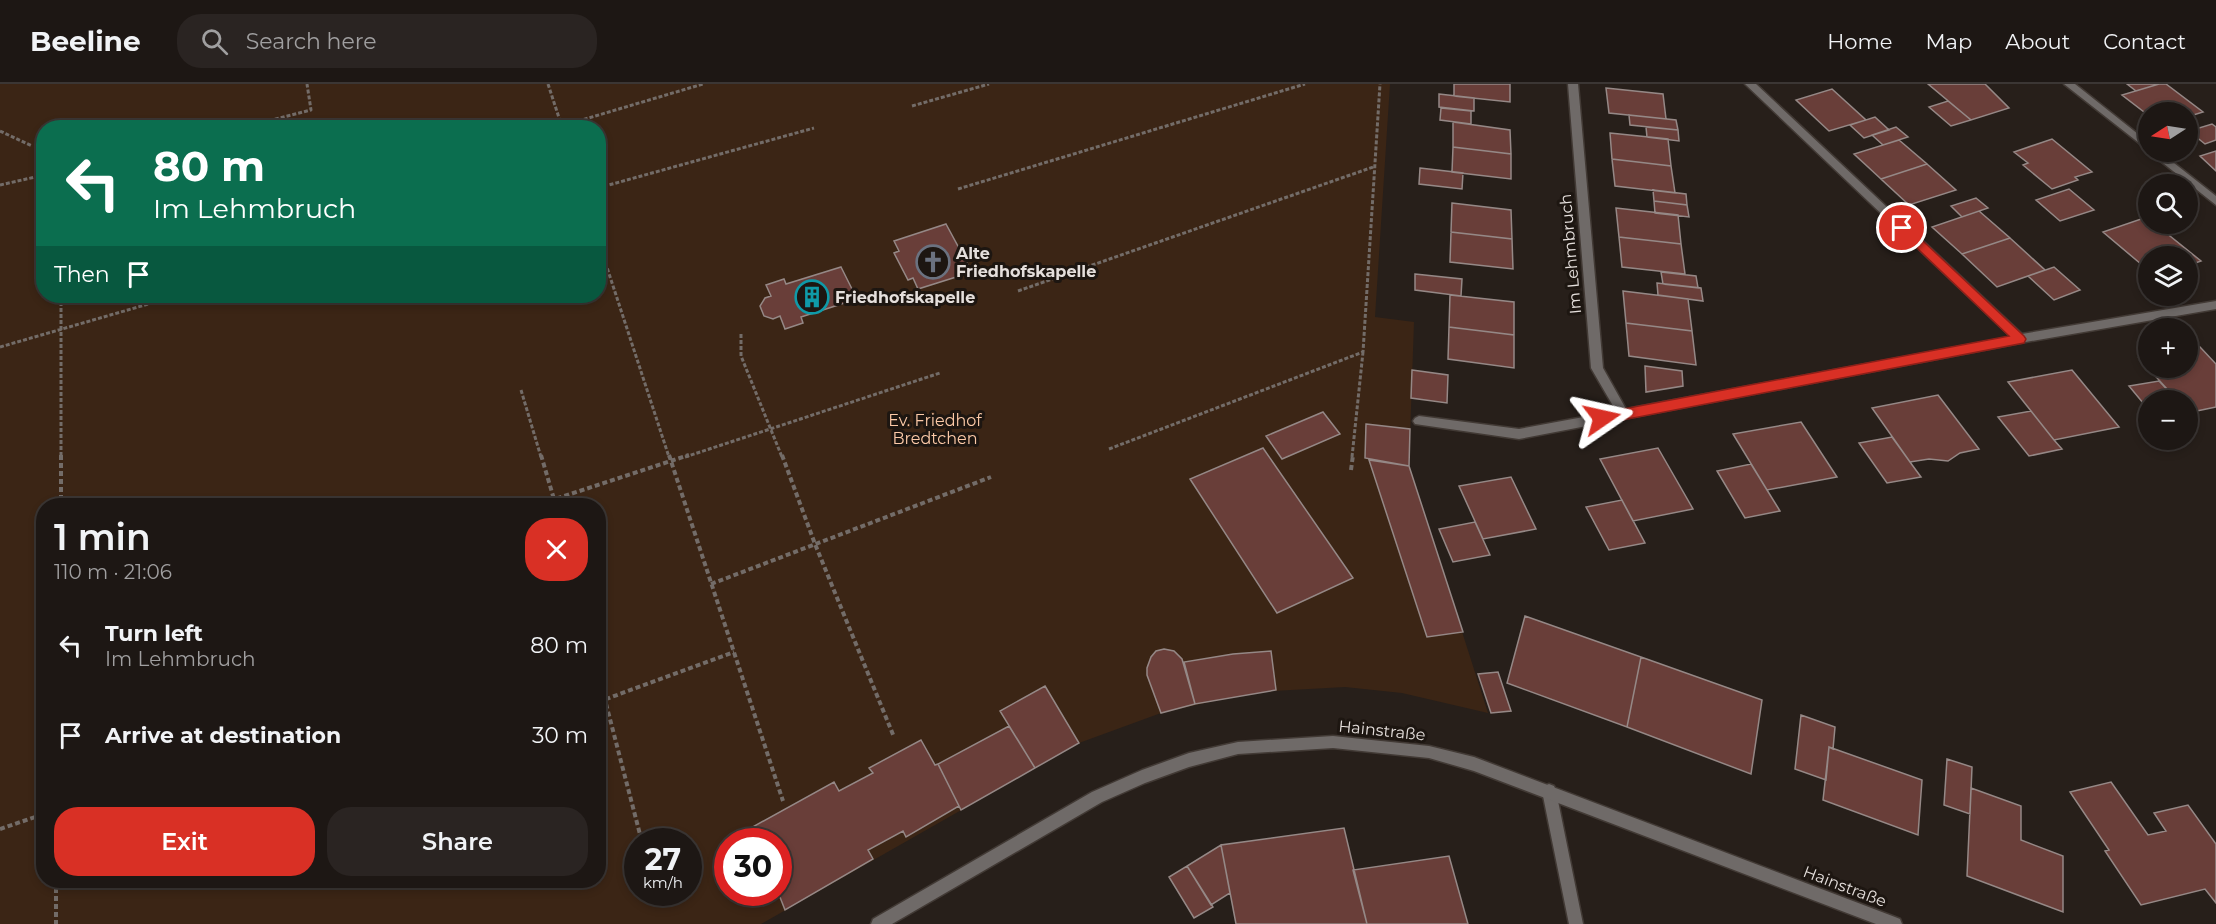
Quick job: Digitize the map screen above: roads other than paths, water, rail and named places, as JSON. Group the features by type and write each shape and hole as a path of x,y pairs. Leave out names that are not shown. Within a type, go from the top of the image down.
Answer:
{"street":[{"name":"Im Lehmbruch","path":"1573,84 1597,368 1623,414"},
{"path":"1750,84 2020,339"},
{"path":"2069,84 2138,139"},
{"path":"2167,162 2216,201"},
{"path":"1419,421 1519,434 2020,339 2216,305"},
{"name":"Hainstraße","path":"878,924 1097,797 1189,760 1238,748 1332,742 1390,746 1429,752 1474,764 1549,790 1895,924"},
{"path":"1549,790 1576,924"}],"place":[{"name":"Alte Friedhofskapelle","path":"933,262"},
{"name":"Friedhofskapelle","path":"812,297"}],"park label":[{"name":"Ev. Friedhof Bredtchen","path":"935,429"}]}
